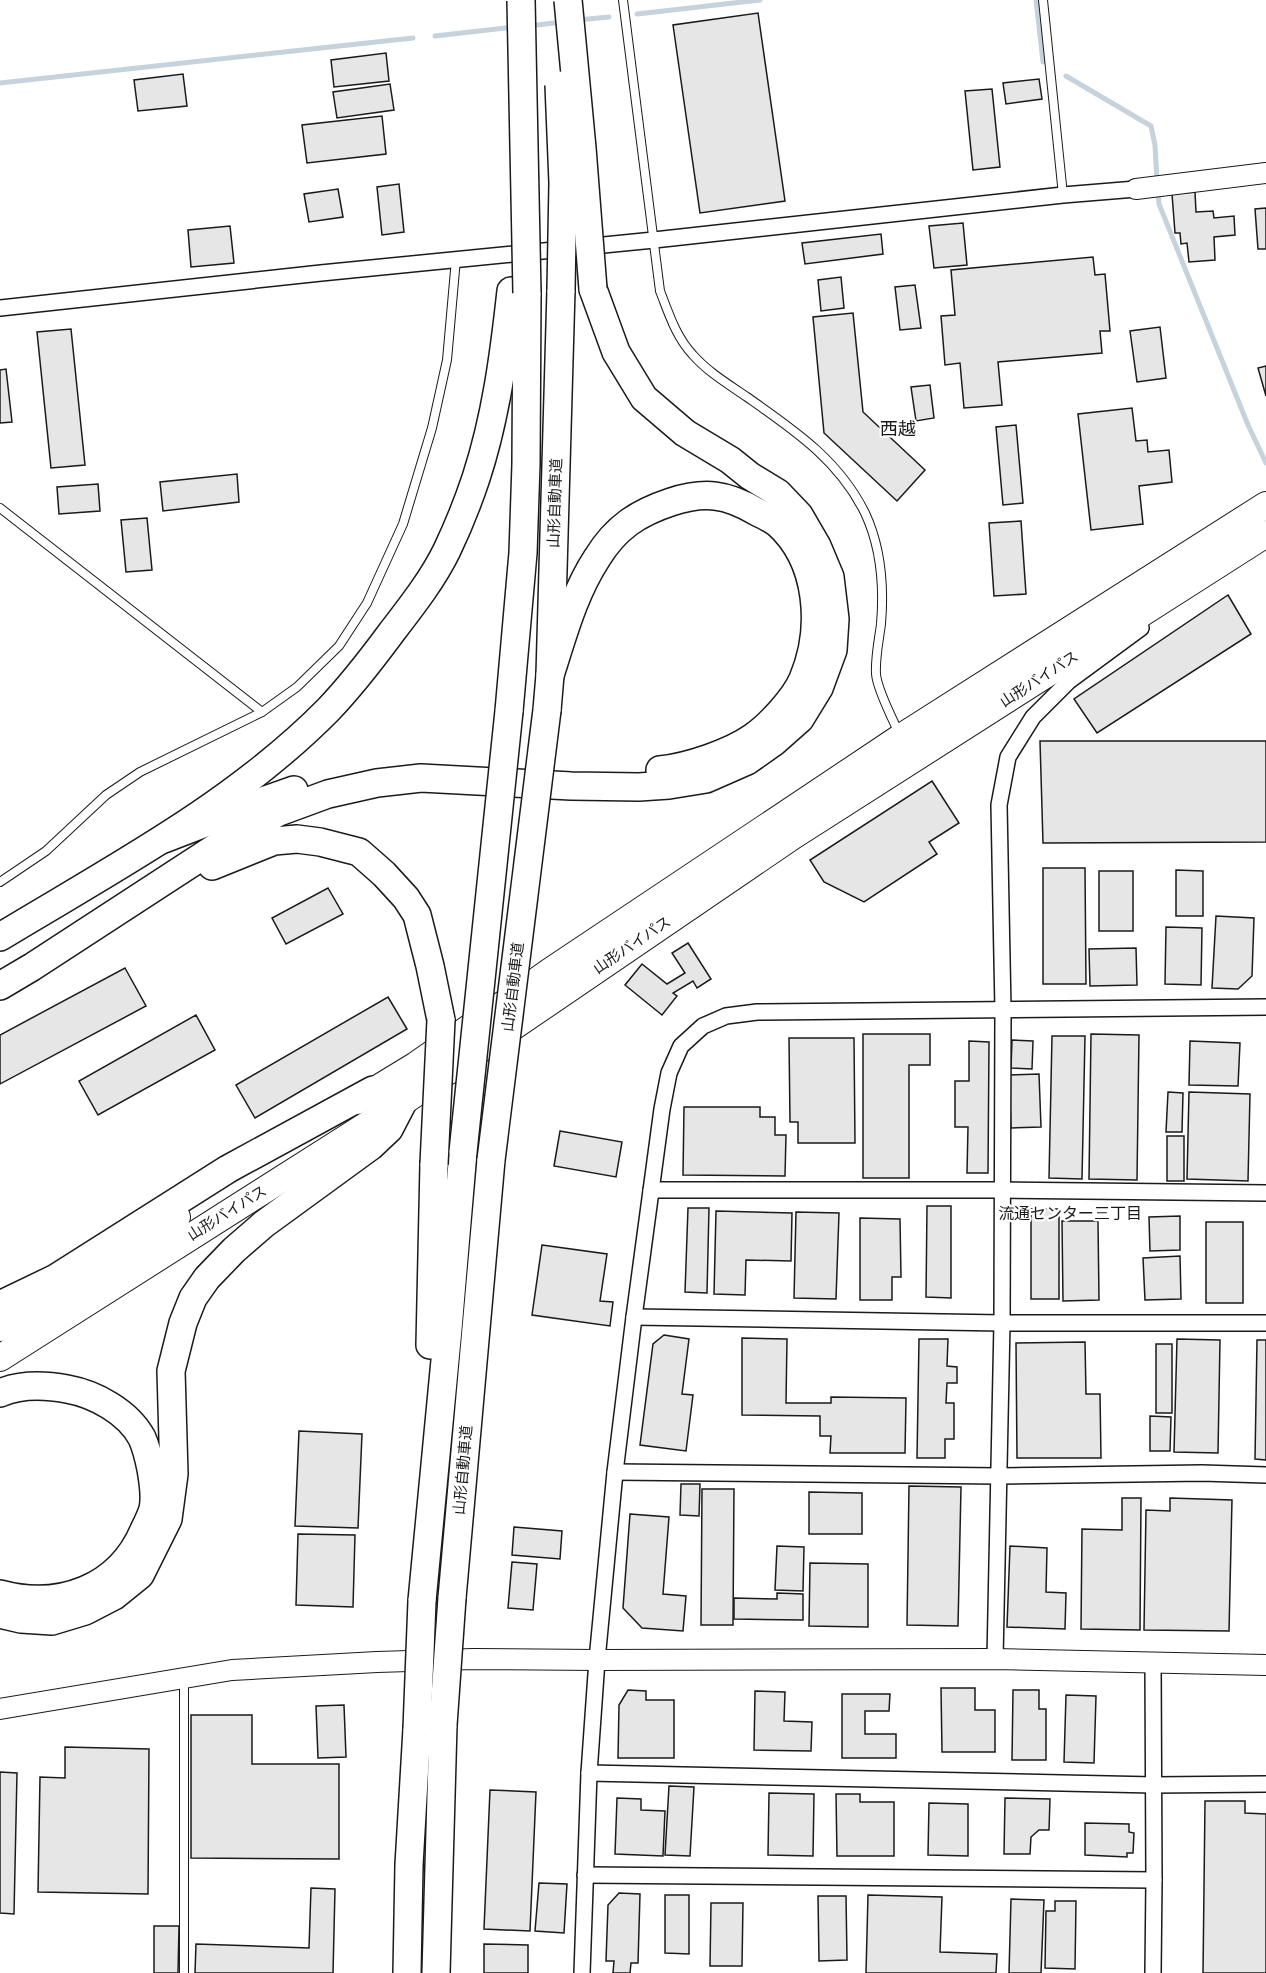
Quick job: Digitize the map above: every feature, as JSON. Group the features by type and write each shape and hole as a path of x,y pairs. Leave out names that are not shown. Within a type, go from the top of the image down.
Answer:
{"highway":[{"path":"0,937 164,839 287,748 354,682 426,584 446,551 482,459 493,418 504,354 519,292 524,175 521,0"},
{"name":"山形自動車道","path":"436,1973 443,1725 452,1598 491,1160 550,675 563,183 558,66 552,0"},
{"path":"0,986 224,842 279,812 328,794 377,783 421,778 571,786 639,787 705,779 747,761 774,742 800,719 819,688 833,650 835,619 830,577 817,546 799,515 778,493 685,433 644,398 616,352 593,289 568,0"},
{"name":"山形自動車道","path":"407,1973 409,1866 422,1601 463,1152 509,711 523,553 526,464 519,292"},
{"path":"164,839 315,783 365,772 456,764 624,772 663,770 729,750 753,737 771,721 803,680 813,645 816,623 815,594 806,566 796,545 777,523 741,502 718,495 690,497 635,516 618,531 597,557 575,598 550,675"},
{"name":"山形バイパス","path":"0,1328 65,1289 373,1090 416,1065 552,970 901,737 1266,506"},
{"name":"山形バイパス","path":"0,1358 403,1102 793,836 1266,534"},
{"path":"144,895 274,841 297,839 359,852 384,874 406,898 417,915 441,1020 434,1164 422,1601"},
{"path":"0,1305 56,1278 228,1169 373,1090"},
{"path":"0,1614 21,1619 52,1621 85,1611 114,1596 140,1575 168,1519 174,1474 171,1371 183,1323 193,1298 234,1250 264,1224 371,1146 389,1129 403,1102"},
{"path":"0,1393 45,1385 81,1392 111,1407 131,1424 142,1438 154,1485 153,1509 133,1552 122,1566 105,1579 84,1592 59,1599 38,1601 0,1594"}],"street":[{"path":"0,309 456,259 1136,189 1266,173"},
{"path":"995,1659 1002,1323 1003,1010 999,805 1008,757 1033,717 1069,681 1266,534"},
{"path":"582,1973 589,1773 615,1472 662,1109 669,1073 681,1046 704,1026 726,1016 757,1012 1266,1007"},
{"path":"651,1190 1266,1193"},
{"path":"634,1317 1002,1323 1266,1323"},
{"path":"615,1472 1000,1476 1202,1473 1266,1475"},
{"path":"0,1709 232,1670 377,1662 473,1659 995,1659 1266,1665"},
{"path":"1153,1662 1153,1973"},
{"path":"589,1773 1154,1785 1266,1784"},
{"path":"585,1875 1154,1880"}],"lane":[{"path":"623,0 660,291 674,329 693,355 719,378 821,452 844,480 865,513 878,550 881,582 882,614 876,675 901,737"},
{"path":"1043,0 1063,195"},
{"path":"0,882 46,851 106,795 140,772 262,712 297,687 339,646 368,603 403,524 432,428 447,360 456,259"},
{"path":"0,508 262,712"},
{"path":"184,1678 184,1973"}],"building":[{"path":"758,13 785,201 700,213 673,25"},
{"path":"386,53 389,81 334,87 331,60"},
{"path":"183,74 187,106 138,111 134,80"},
{"path":"1039,79 1042,99 1006,104 1003,83"},
{"path":"390,84 394,110 337,118 333,92"},
{"path":"992,89 1000,167 973,170 965,91"},
{"path":"382,116 386,154 307,163 302,125"},
{"path":"399,184 404,232 382,235 377,187"},
{"path":"338,189 343,217 309,222 304,194"},
{"path":"1195,192 1196,212 1213,211 1214,218 1234,216 1235,235 1214,237 1215,260 1189,262 1187,243 1181,244 1180,233 1175,233 1172,194"},
{"path":"1266,208 1266,249 1258,249 1255,209"},
{"path":"963,223 967,265 934,268 929,226"},
{"path":"230,226 234,263 191,267 188,230"},
{"path":"881,234 883,254 805,264 802,243"},
{"path":"1093,257 1095,275 1105,274 1110,331 1100,331 1102,353 998,362 1002,405 964,408 960,363 945,365 941,316 955,315 951,270"},
{"path":"841,277 844,308 821,311 818,280"},
{"path":"915,285 921,328 900,330 895,287"},
{"path":"853,313 863,412 925,470 897,501 824,433 813,317"},
{"path":"1160,327 1166,378 1137,382 1130,331"},
{"path":"71,329 85,465 51,468 37,332"},
{"path":"1266,366 1266,396 1258,368"},
{"path":"6,369 12,422 0,423 0,370"},
{"path":"930,385 934,418 916,421 911,387"},
{"path":"1132,408 1136,441 1147,440 1148,452 1169,450 1172,482 1139,486 1143,524 1091,530 1078,414"},
{"path":"1016,425 1023,503 1003,505 996,427"},
{"path":"237,474 239,502 163,511 160,482"},
{"path":"98,484 100,511 59,514 57,487"},
{"path":"147,518 152,570 126,572 121,520"},
{"path":"1021,521 1026,594 994,596 989,523"},
{"path":"1228,595 1251,634 1097,733 1074,699"},
{"path":"1040,741 1266,741 1266,842 1043,843"},
{"path":"932,781 959,823 929,842 937,854 864,902 824,882 810,860"},
{"path":"1043,868 1085,868 1086,984 1043,984"},
{"path":"1176,870 1203,871 1203,916 1176,916"},
{"path":"1099,871 1133,871 1133,931 1099,931"},
{"path":"328,888 343,914 286,944 272,918"},
{"path":"1216,916 1254,918 1252,976 1238,989 1212,988"},
{"path":"1166,927 1202,928 1201,985 1165,984"},
{"path":"688,943 711,979 697,988 693,981 673,993 677,996 662,1015 625,985 642,964 667,984 685,973 672,953"},
{"path":"1136,948 1137,985 1090,986 1089,949"},
{"path":"125,968 146,1006 0,1084 0,1035"},
{"path":"388,997 407,1029 255,1118 236,1085"},
{"path":"196,1015 215,1050 98,1115 79,1081"},
{"path":"863,1034 930,1034 930,1065 909,1065 909,1178 863,1178"},
{"path":"1091,1034 1139,1035 1137,1180 1089,1179"},
{"path":"1052,1036 1085,1036 1082,1179 1049,1178"},
{"path":"789,1038 854,1038 855,1143 798,1143 798,1122 790,1122"},
{"path":"1012,1040 1033,1041 1032,1069 1011,1068"},
{"path":"969,1041 989,1042 988,1173 967,1173 968,1127 955,1127 955,1081 969,1081"},
{"path":"1190,1041 1240,1043 1238,1086 1189,1085"},
{"path":"1039,1074 1041,1127 1011,1128 1009,1075"},
{"path":"1168,1092 1183,1093 1182,1132 1166,1132"},
{"path":"1189,1092 1250,1094 1248,1181 1187,1179"},
{"path":"684,1107 760,1107 760,1117 775,1117 775,1135 786,1135 785,1176 683,1175"},
{"path":"560,1131 622,1142 616,1177 554,1166"},
{"path":"1167,1136 1184,1136 1184,1181 1167,1181"},
{"path":"927,1206 951,1206 951,1298 926,1297"},
{"path":"688,1208 709,1208 707,1293 685,1292"},
{"path":"1031,1209 1059,1209 1059,1299 1031,1299"},
{"path":"716,1211 792,1213 791,1261 746,1260 745,1295 714,1294"},
{"path":"796,1212 839,1213 836,1299 794,1298"},
{"path":"1180,1216 1180,1250 1150,1251 1149,1217"},
{"path":"860,1218 900,1219 901,1277 892,1277 892,1300 860,1300"},
{"path":"1062,1221 1098,1221 1099,1300 1063,1301"},
{"path":"1206,1222 1243,1222 1243,1303 1206,1303"},
{"path":"542,1245 607,1254 600,1301 613,1302 610,1326 532,1315"},
{"path":"1180,1256 1181,1299 1145,1300 1143,1258"},
{"path":"664,1335 689,1339 682,1394 693,1395 686,1451 640,1445 653,1344"},
{"path":"742,1338 787,1339 786,1403 831,1403 831,1397 906,1398 905,1453 830,1453 831,1436 820,1436 820,1416 742,1415"},
{"path":"919,1339 948,1339 947,1366 957,1367 957,1383 947,1383 946,1403 954,1403 954,1439 945,1439 945,1458 917,1458"},
{"path":"1177,1339 1220,1340 1218,1453 1174,1452"},
{"path":"1257,1340 1266,1340 1266,1460 1255,1459"},
{"path":"1085,1342 1086,1394 1100,1394 1101,1458 1017,1458 1016,1343"},
{"path":"1156,1344 1172,1344 1172,1413 1156,1413"},
{"path":"1150,1416 1171,1417 1170,1451 1150,1451"},
{"path":"299,1431 362,1434 358,1528 295,1526"},
{"path":"681,1484 700,1484 699,1516 680,1515"},
{"path":"909,1486 961,1487 958,1626 907,1625"},
{"path":"702,1489 734,1489 733,1625 701,1625"},
{"path":"809,1492 862,1493 862,1534 809,1534"},
{"path":"1122,1498 1141,1498 1140,1630 1081,1629 1082,1529 1122,1530"},
{"path":"1170,1498 1232,1500 1229,1631 1144,1630 1146,1510 1170,1511"},
{"path":"630,1514 669,1517 663,1594 686,1596 683,1631 642,1628 623,1608"},
{"path":"514,1527 562,1531 560,1559 512,1555"},
{"path":"298,1534 355,1535 353,1607 296,1605"},
{"path":"777,1546 804,1547 803,1591 775,1590"},
{"path":"1010,1546 1047,1548 1046,1592 1066,1593 1065,1629 1007,1627"},
{"path":"512,1562 537,1564 533,1610 508,1608"},
{"path":"810,1563 868,1564 868,1627 809,1626"},
{"path":"777,1593 803,1594 803,1620 734,1619 734,1598 777,1599"},
{"path":"941,1688 975,1688 975,1710 995,1710 995,1752 942,1752"},
{"path":"628,1690 646,1691 646,1700 674,1700 674,1758 618,1758 619,1705"},
{"path":"1013,1690 1039,1690 1039,1709 1046,1709 1046,1760 1012,1760"},
{"path":"755,1691 785,1692 784,1721 812,1722 811,1751 754,1750"},
{"path":"842,1694 890,1694 889,1711 865,1711 865,1734 896,1734 896,1758 842,1758"},
{"path":"1066,1695 1096,1696 1094,1763 1064,1762"},
{"path":"344,1705 346,1757 318,1758 316,1706"},
{"path":"191,1715 252,1715 252,1764 339,1764 339,1859 191,1858"},
{"path":"65,1747 149,1749 148,1894 38,1892 40,1777 65,1778"},
{"path":"0,1772 17,1773 14,1914 0,1913"},
{"path":"669,1786 694,1787 690,1856 665,1855"},
{"path":"490,1790 536,1792 530,1931 484,1929"},
{"path":"769,1793 814,1794 813,1856 768,1855"},
{"path":"836,1794 860,1794 860,1802 894,1802 894,1856 837,1856"},
{"path":"617,1798 641,1799 641,1810 665,1811 663,1856 615,1854"},
{"path":"1005,1798 1050,1799 1049,1830 1039,1830 1031,1837 1030,1854 1004,1854"},
{"path":"1205,1801 1245,1801 1245,1813 1266,1814 1266,1973 1203,1973"},
{"path":"929,1803 968,1804 968,1856 928,1855"},
{"path":"1085,1823 1129,1824 1129,1832 1134,1833 1133,1853 1127,1853 1127,1857 1085,1855"},
{"path":"539,1883 567,1884 564,1933 535,1931"},
{"path":"311,1888 335,1889 333,1973 195,1973 196,1944 309,1948"},
{"path":"619,1893 640,1894 638,1963 631,1963 630,1973 613,1973 614,1961 606,1961 608,1905"},
{"path":"665,1895 689,1895 689,1954 665,1953"},
{"path":"868,1895 942,1897 940,1952 997,1954 996,1973 866,1973"},
{"path":"818,1896 846,1896 847,1960 819,1961"},
{"path":"1011,1899 1044,1900 1041,1973 1009,1973"},
{"path":"1055,1901 1076,1901 1075,1969 1045,1968 1046,1911 1055,1911"},
{"path":"711,1903 743,1903 742,1966 710,1966"},
{"path":"154,1926 179,1926 178,1973 154,1973"},
{"path":"484,1944 528,1945 528,1973 484,1973"}],"waterway":[{"path":"637,14 760,0"},
{"path":"1036,0 1043,62"},
{"path":"577,20 609,17"},
{"path":"529,26 562,22"},
{"path":"435,36 514,27"},
{"path":"0,83 413,38"},
{"path":"1066,76 1151,126 1155,145 1157,181"},
{"path":"1158,191 1159,204 1248,425 1266,463"}],"district":[{"name":"西越","path":"898,429"},
{"name":"流通センター三丁目","path":"1070,1214"}]}
